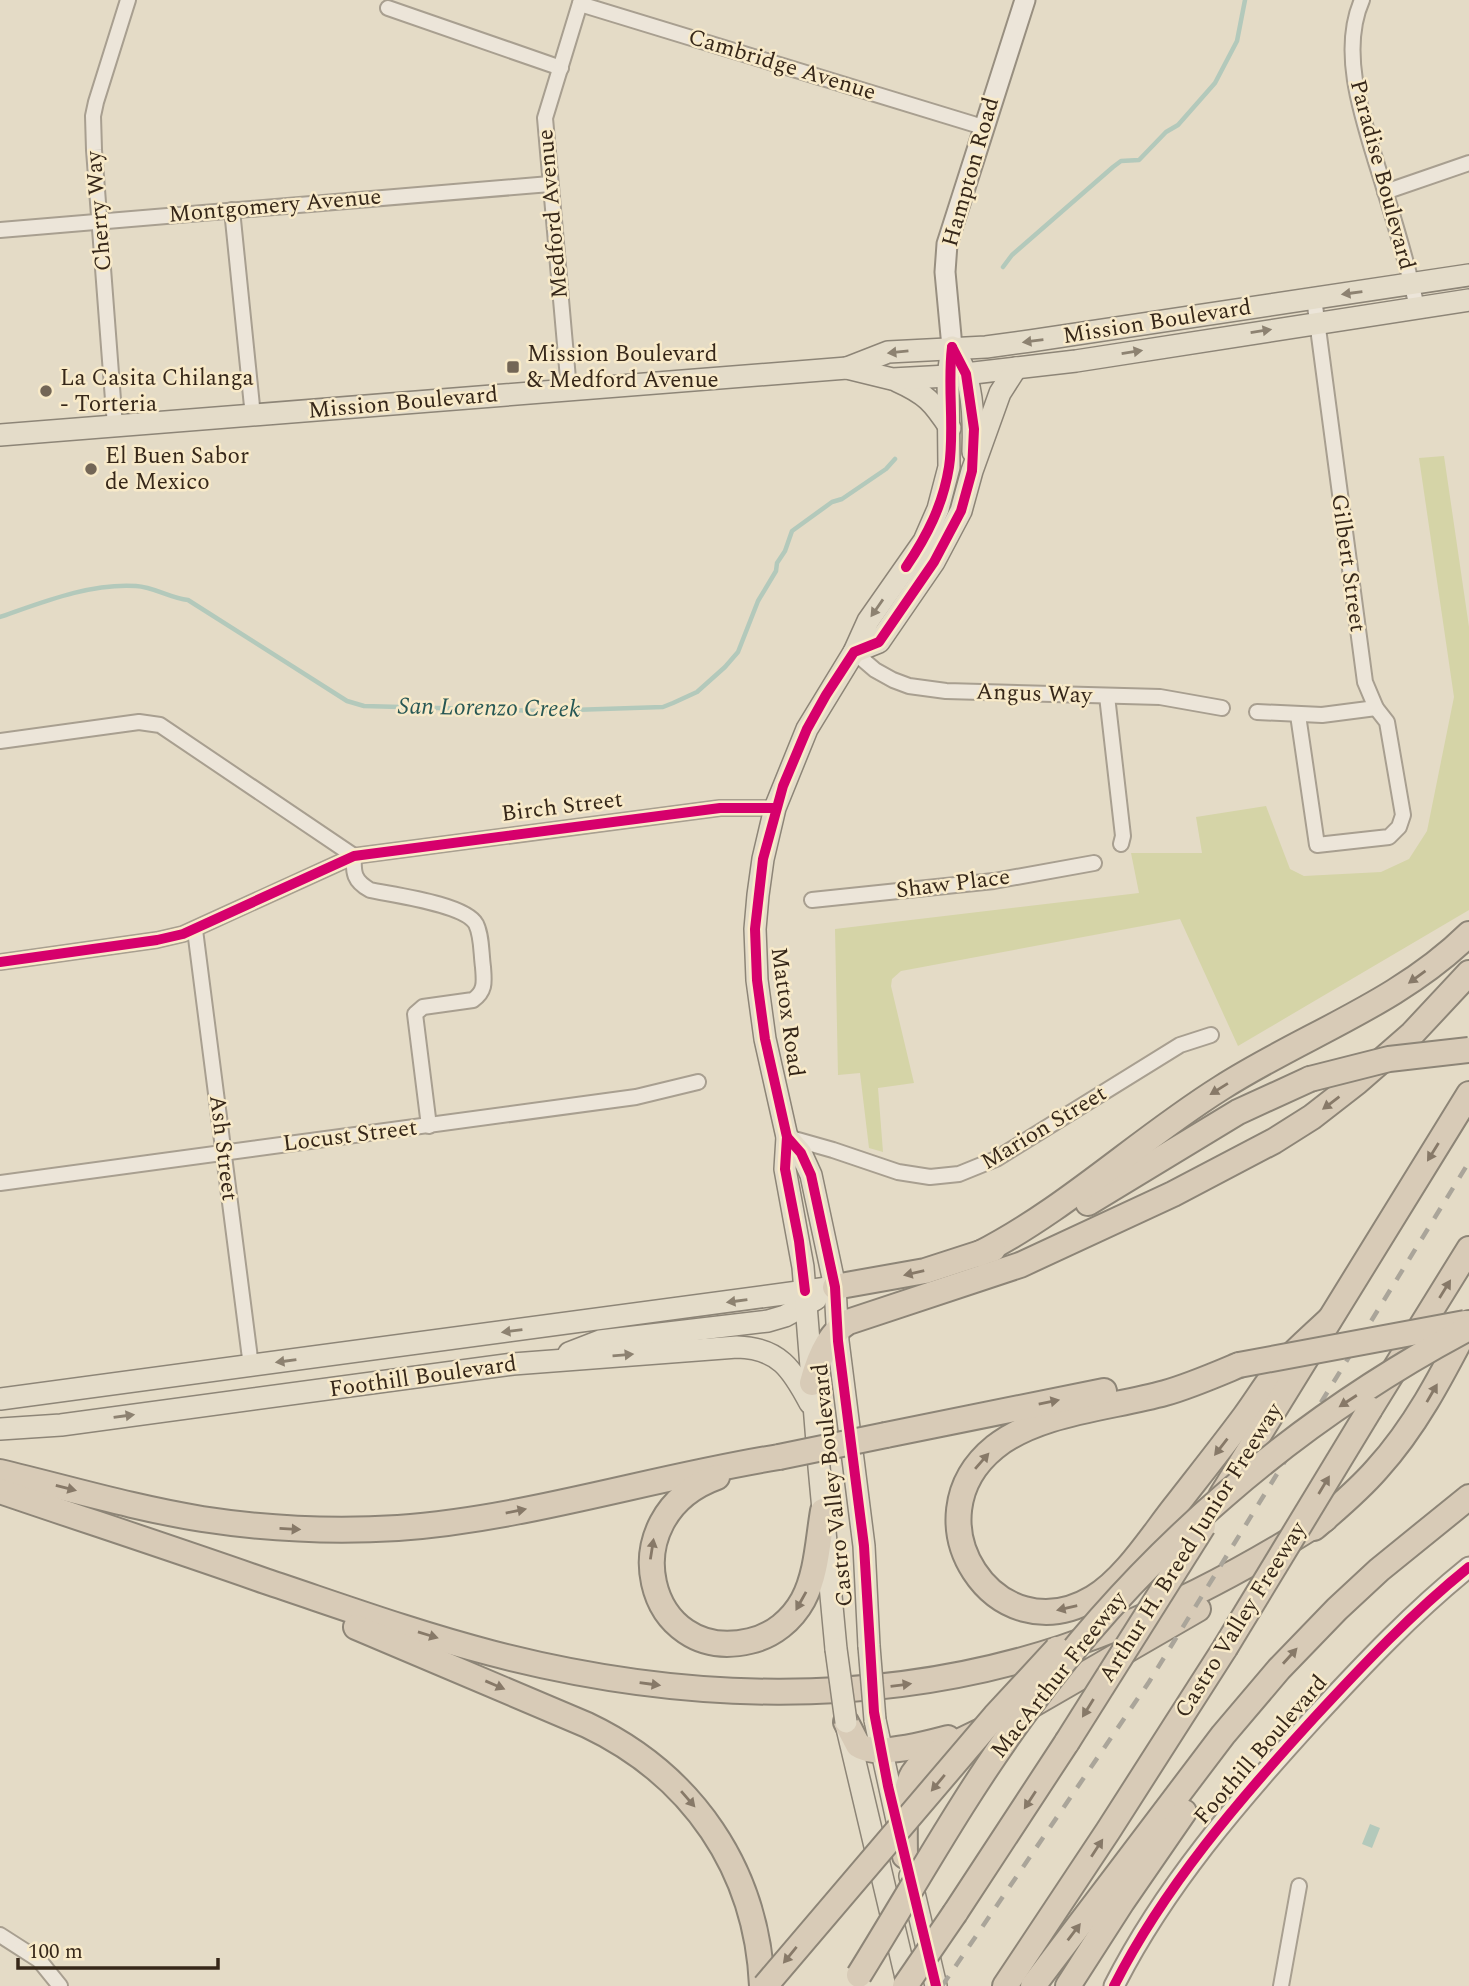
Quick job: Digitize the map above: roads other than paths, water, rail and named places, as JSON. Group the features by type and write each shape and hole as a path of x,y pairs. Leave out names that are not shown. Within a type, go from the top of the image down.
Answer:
{"highway":[{"path":"979,1254 1055,1208 1221,1088 1402,988 1469,934"},
{"path":"811,1382 822,1354 837,1328 1033,1260 1173,1194 1288,1133 1341,1096 1385,1059 1469,973"},
{"path":"835,1287 925,1271 1018,1241 1052,1225 1251,1104 1310,1079 1397,1057 1469,1050"},
{"name":"Arthur H. Breed Junior Freeway","path":"906,1986 1067,1742 1469,1094"},
{"path":"964,1283 1100,1209 1178,1159 1200,1134"},
{"name":"Castro Valley Freeway","path":"1005,1986 1225,1648 1469,1250"},
{"path":"1239,1366 1163,1394 1041,1423 1011,1436 993,1448 970,1477 962,1495 958,1515 961,1547 976,1577 992,1592 1010,1603 1040,1611 1073,1607 1098,1595 1122,1572 1166,1519 1276,1372 1329,1320"},
{"path":"0,1472 201,1519 262,1527 340,1530 401,1528 468,1520 709,1469 1239,1366 1469,1325"},
{"path":"905,1856 905,1797 914,1769 932,1755 1014,1715 1242,1582 1285,1552 1368,1479 1406,1434 1469,1325"},
{"name":"MacArthur Freeway","path":"855,1980 1007,1738 1105,1612 1177,1537 1289,1443 1383,1378 1469,1325"},
{"path":"779,1457 710,1479 683,1496 668,1511 655,1536 650,1558 654,1588 665,1610 684,1629 711,1641 740,1643 757,1640 772,1632 793,1615 806,1592 823,1511"},
{"path":"0,1491 384,1621 512,1658 590,1675 663,1686 786,1693 875,1688 931,1680 1007,1664 1063,1648 1134,1622 1204,1590 1325,1519"},
{"path":"1033,1986 1259,1691 1357,1590 1469,1497"},
{"path":"108,1528 230,1575 540,1704 600,1731 634,1750 660,1770 692,1803 728,1857 753,1921 763,1986"},
{"path":"763,1986 1030,1677 1056,1650 1105,1612"},
{"path":"1068,1986 1126,1895 1181,1817 1259,1691"},
{"path":"846,1722 858,1745 864,1749 881,1751 951,1737 1014,1715"}],"main road":[{"name":"Hampton Road","path":"952,347 945,272 947,244 1025,0"},
{"name":"Mission Boulevard","path":"0,435 847,368 888,352 986,346 1053,338 1469,275"},
{"name":"Mission Boulevard","path":"847,368 892,379 957,375 1469,300"},
{"name":"Mattox Road","path":"952,347 957,375 974,429 972,471"},
{"name":"Mattox Road","path":"854,652 879,642 934,562 961,511 972,471 1000,393 1016,368"},
{"name":"Mattox Road","path":"787,1137 765,1039 756,964 755,929 760,877 775,808 807,729 854,652 868,621 930,528 938,509 949,467 950,428 957,375"},
{"path":"892,379 919,391 950,428"},
{"name":"Castro Valley Boulevard","path":"787,1137 801,1153 811,1175 835,1287 837,1328 864,1546 875,1720 936,1986"},
{"name":"Castro Valley Boulevard","path":"787,1137 785,1169 799,1241 806,1298 811,1382 836,1649 846,1722 906,1986"},
{"path":"806,1298 835,1287"},
{"name":"Foothill Boulevard","path":"0,1429 32,1428 555,1360 600,1341 768,1321 806,1298"},
{"name":"Foothill Boulevard","path":"0,1399 806,1298"},
{"path":"555,1360 730,1347 753,1348 772,1354 786,1366 814,1411"},
{"name":"Foothill Boulevard","path":"1114,1986 1174,1888 1242,1799 1372,1657 1469,1567"}],"street":[{"name":"Cherry Way","path":"115,426 93,116 128,0"},
{"name":"Paradise Boulevard","path":"1362,0 1356,13 1353,62 1358,101 1417,308"},
{"name":"Cambridge Avenue","path":"581,2 983,127"},
{"name":"Medford Avenue","path":"569,390 545,118 581,2"},
{"path":"388,8 561,68"},
{"path":"1385,192 1469,163"},
{"name":"Montgomery Avenue","path":"0,230 550,184"},
{"path":"232,210 253,415"},
{"name":"Gilbert Street","path":"1297,715 1317,845 1389,837 1399,827 1403,815 1387,722 1376,708 1364,682 1314,298"},
{"name":"Angus Way","path":"854,652 875,670 909,685 954,692 1160,697 1222,708"},
{"path":"1107,696 1123,836 1121,844"},
{"path":"1257,712 1322,715 1376,708"},
{"path":"0,741 139,722 160,725 354,856 353,874 363,886 370,890 457,909 471,918 479,932 485,983 479,996 473,1000 423,1007 415,1014 429,1126"},
{"name":"Birch Street","path":"0,962 158,940 195,930 354,856 734,807 775,808"},
{"name":"Shaw Place","path":"812,900 994,881 1094,863"},
{"name":"Ash Street","path":"195,930 251,1366"},
{"name":"Marion Street","path":"787,1137 898,1172 930,1177 959,1174 976,1169 1002,1155 1180,1045 1211,1035"},
{"name":"Locust Street","path":"0,1183 636,1097 698,1082"},
{"path":"1281,1986 1299,1886"},
{"path":"0,1934 39,1960 60,1986"}],"waterway":[{"name":"San Lorenzo Creek","path":"1003,267 1012,255 1113,167 1121,161 1139,160 1166,132 1178,125 1215,83 1237,41 1245,0"},
{"name":"San Lorenzo Creek","path":"0,617 101,587 136,586 188,600 347,701 364,706 542,711 663,707 697,692 738,652 758,601 776,571 792,531 832,502 842,499 886,469 895,459"}],"railway":[{"path":"942,1986 1149,1682 1469,1162"}],"place":[{"name":"Mission Boulevard & Medford Avenue","path":"513,367"},
{"name":"La Casita Chilanga - Torteria","path":"46,391"},
{"name":"El Buen Sabor de Mexico","path":"91,469"}]}
